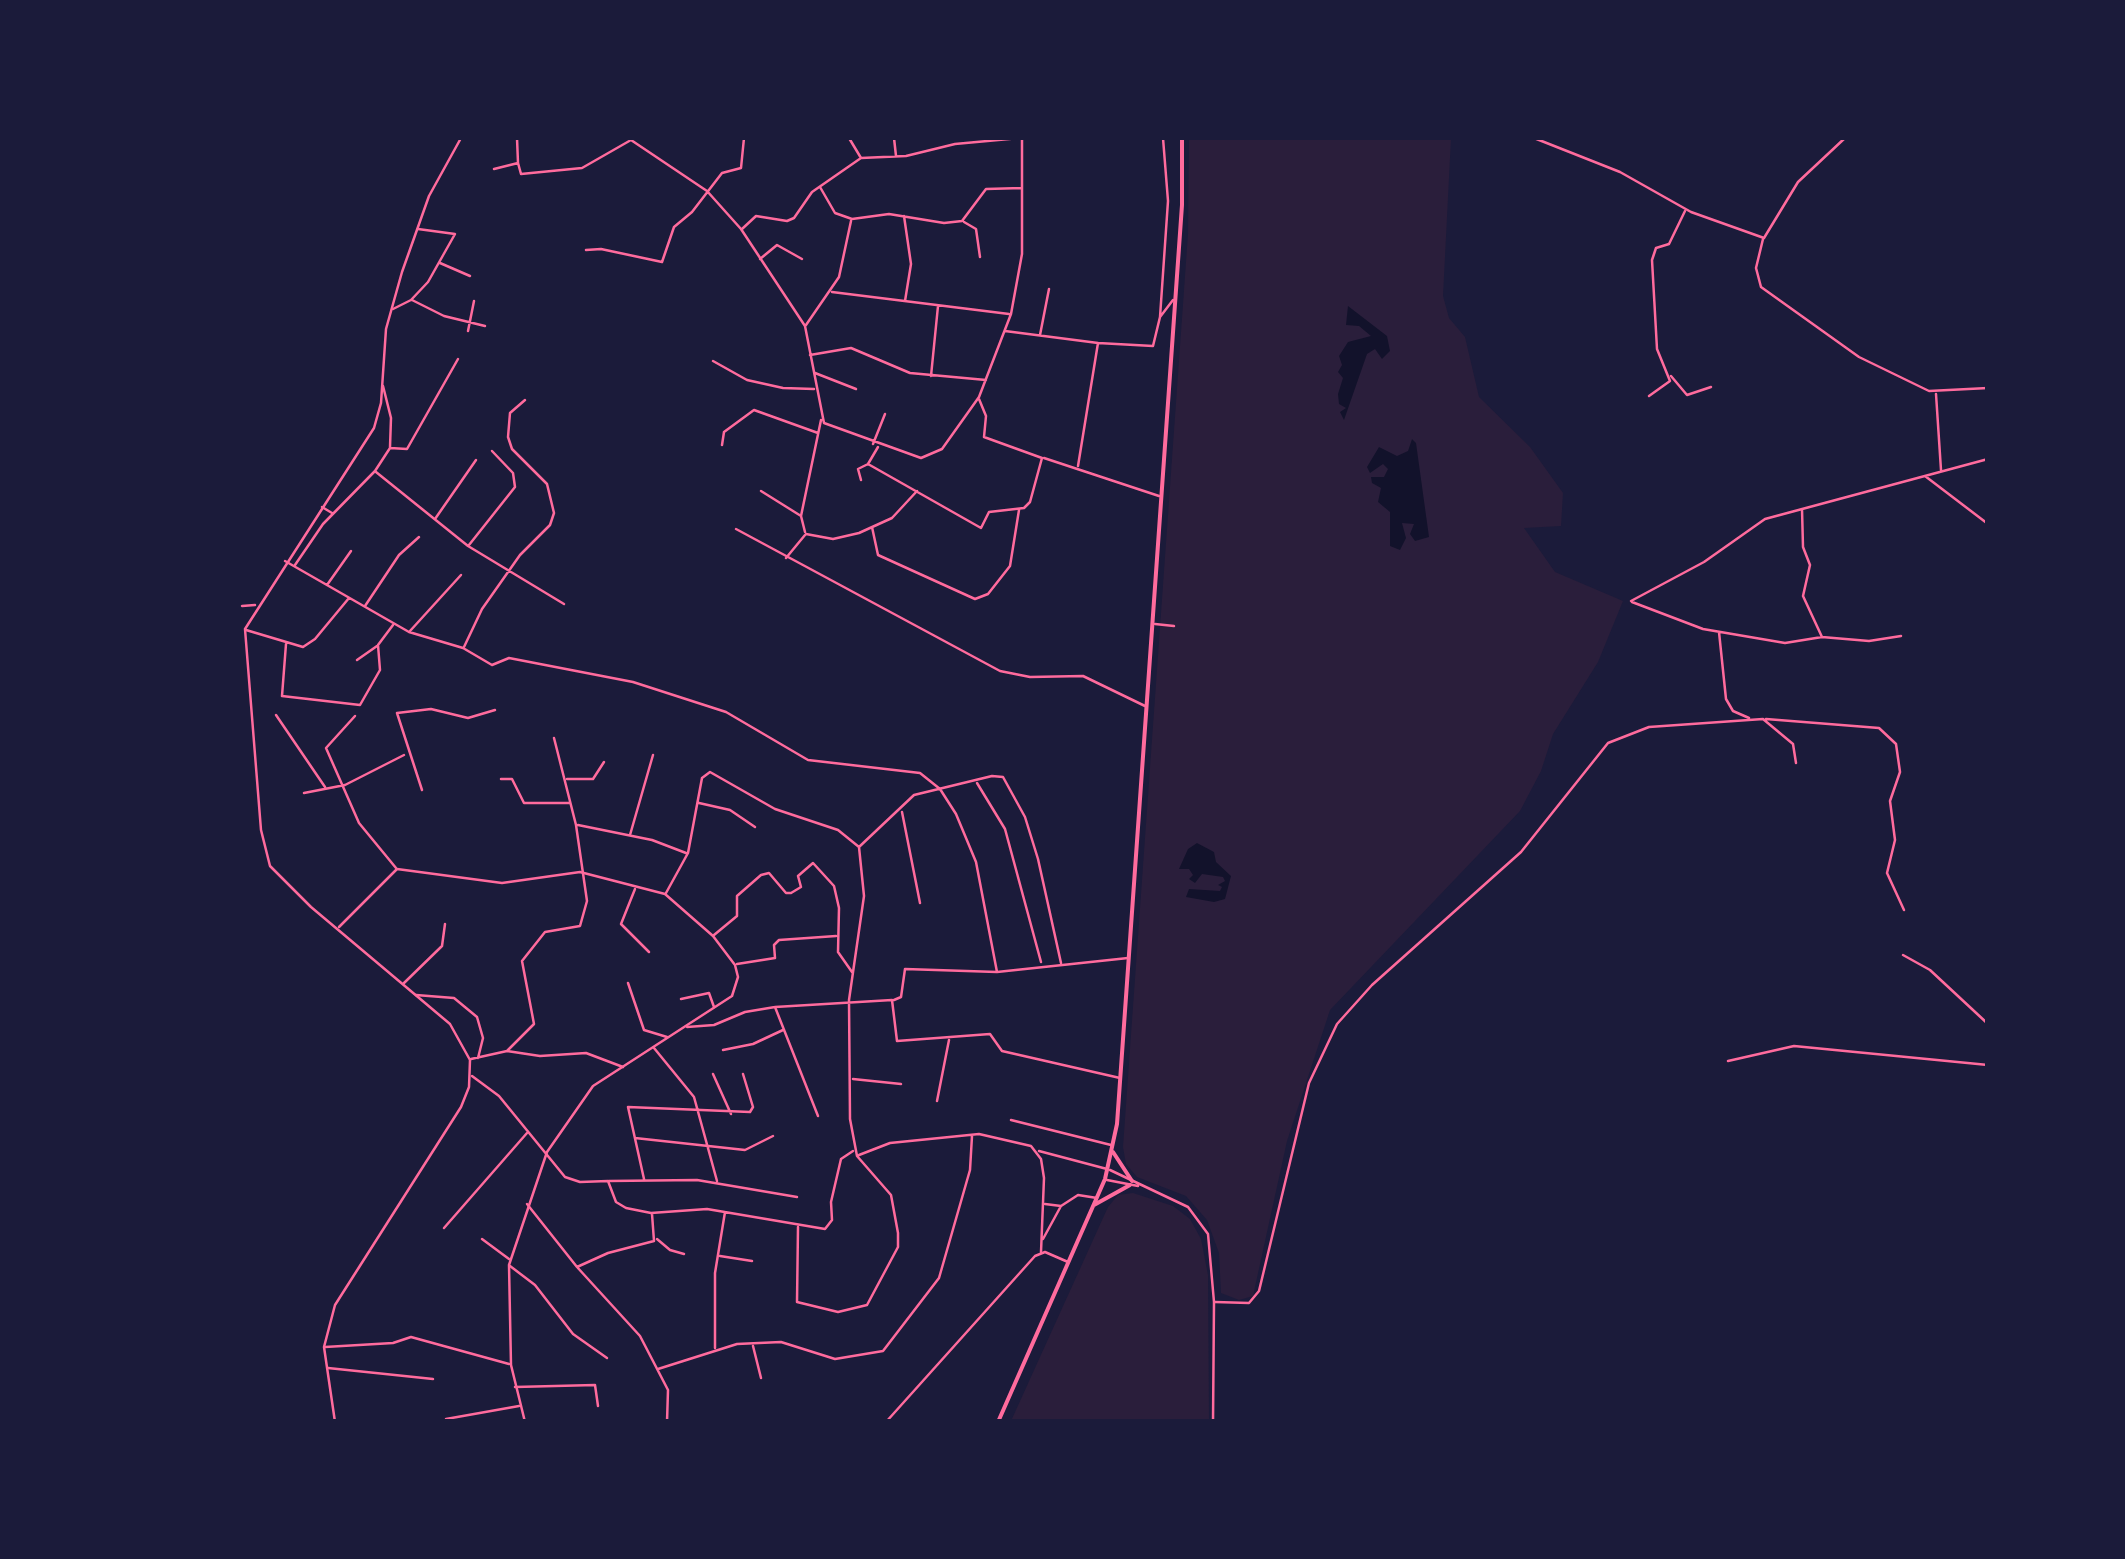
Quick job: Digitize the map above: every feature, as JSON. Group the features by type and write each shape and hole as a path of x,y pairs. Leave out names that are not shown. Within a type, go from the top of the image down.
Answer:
{"highway":[{"path":"998,1422 1070,1263 1105,1179 1113,1147 1122,1078 1182,138"},
{"path":"1094,1205 1131,1183 1113,1147"}],"street":[{"path":"335,1422 324,1348 335,1305 461,1107 470,1076 470,1060 460,1034 270,866 264,850 245,629 256,605 366,444 379,414 392,310 416,228 461,138"},
{"path":"517,138 519,173 533,174 599,162 630,138 639,140 707,191 741,229 805,326 821,418 801,516 806,534"},
{"path":"586,250 601,248 659,263 670,232 722,173 739,172 744,138"},
{"path":"850,138 861,158"},
{"path":"894,138 896,157"},
{"path":"741,229 756,216 788,221 820,187 861,158 896,157 976,140 1022,138 1022,254 1011,314 979,398 936,455 914,457 879,446 834,430 821,418"},
{"path":"1005,331 1153,346 1160,317 1168,201 1163,138"},
{"path":"1534,138 1620,172 1686,210 1764,238"},
{"path":"1846,138 1798,182 1764,238 1756,268 1761,288 1877,368 1936,392 1988,388"},
{"path":"494,169 518,162"},
{"path":"820,187 835,214 852,219 904,215 944,224 962,221 976,229 980,257"},
{"path":"962,221 986,189 1022,188"},
{"path":"1686,210 1669,244 1656,248 1652,260 1657,349 1689,401"},
{"path":"904,215 911,264 905,301"},
{"path":"805,326 832,292 852,219"},
{"path":"392,310 411,300 439,263 454,234 416,228"},
{"path":"760,260 777,245 802,258"},
{"path":"439,263 470,276"},
{"path":"1040,337 1049,288"},
{"path":"832,292 1011,314"},
{"path":"1160,317 1174,299"},
{"path":"411,300 485,326"},
{"path":"468,330 474,300"},
{"path":"930,376 938,304"},
{"path":"1078,466 1098,343"},
{"path":"810,355 851,348 910,372 987,380"},
{"path":"390,448 408,449 458,359"},
{"path":"713,361 758,382 816,389"},
{"path":"814,372 856,389"},
{"path":"1668,384 1670,375"},
{"path":"294,567 390,448 391,418 382,384"},
{"path":"1649,396 1668,384 1679,386"},
{"path":"1686,395 1711,388"},
{"path":"1936,392 1941,470"},
{"path":"979,398 986,416 984,437 1161,497"},
{"path":"463,648 482,609 550,525 554,513 547,484 512,449 508,437 510,413 525,400"},
{"path":"722,446 724,432 754,410 818,434"},
{"path":"873,444 884,414"},
{"path":"861,480 858,471 868,464 879,446"},
{"path":"468,546 512,491 513,473 492,452"},
{"path":"868,464 981,528 989,512 1019,509 1030,502 1042,458"},
{"path":"434,520 476,460"},
{"path":"1901,636 1869,642 1822,637 1794,644 1719,632 1631,601 1704,562 1765,519 1988,460"},
{"path":"374,472 468,546 564,604"},
{"path":"1924,475 1988,524"},
{"path":"761,491 801,516"},
{"path":"806,534 833,539 872,527 896,515 916,492"},
{"path":"322,506 333,514"},
{"path":"1802,508 1803,548 1810,565 1802,596 1822,637"},
{"path":"872,527 878,555 975,599 988,594 1010,566 1019,509"},
{"path":"736,529 1000,671 1030,677 1083,676 1146,706"},
{"path":"786,558 806,534"},
{"path":"364,608 399,554 419,537"},
{"path":"326,586 351,551"},
{"path":"285,562 410,632 463,648 492,665 509,658 642,684 726,712 808,760 920,773 940,789 976,862 997,972"},
{"path":"410,632 461,575"},
{"path":"245,629 303,647 315,640 348,598"},
{"path":"242,606 256,605"},
{"path":"357,660 378,645 394,624"},
{"path":"1152,624 1174,626"},
{"path":"1719,632 1729,705 1742,716 1879,728 1896,744 1900,772 1890,801 1895,840 1887,873 1904,910"},
{"path":"286,644 282,696 358,705 380,670 378,645"},
{"path":"422,790 396,720 399,712 431,709 468,718 495,710"},
{"path":"276,714 326,789"},
{"path":"355,716 326,745 359,822 397,869 502,883 580,872 666,894 713,936 735,964 736,988 714,1008 583,1098 547,1152 510,1263 511,1365 524,1422"},
{"path":"1214,1302 1250,1303 1259,1292 1309,1083 1344,1014 1521,852 1608,743 1649,727 1763,719 1793,744 1796,763"},
{"path":"507,1051 535,1020 522,961 546,932 562,926 576,928 584,921 587,901 576,825 554,738"},
{"path":"304,793 345,786 407,754"},
{"path":"630,834 653,755"},
{"path":"566,779 593,779 604,762"},
{"path":"666,894 688,854 702,778 713,772 732,788 775,810 838,830 859,848 864,896 849,1000 850,1118 857,1156 894,1203 898,1248 867,1305 838,1312 798,1302 798,1227"},
{"path":"859,848 914,795 1003,778 1024,817 1061,963"},
{"path":"501,779 512,779 524,803 572,803"},
{"path":"976,782 1005,829 1042,965"},
{"path":"698,803 730,810 755,827"},
{"path":"902,810 920,904"},
{"path":"576,825 630,834 688,854"},
{"path":"713,936 737,916 736,896 761,875 768,873 788,894 801,887 798,876 814,863 834,886 838,952 847,961 853,979"},
{"path":"339,927 397,869"},
{"path":"637,886 620,924 649,952"},
{"path":"403,984 442,946 445,924"},
{"path":"735,964 753,958 774,958 774,945 779,940 839,935"},
{"path":"1903,955 1930,970 1988,1024"},
{"path":"684,1027 714,1024 745,1012 775,1007 892,1000 901,997 905,969 997,972 1128,958"},
{"path":"628,983 644,1030 669,1037"},
{"path":"682,999 709,993 714,1008"},
{"path":"414,994 454,998 470,1010 482,1027 478,1058"},
{"path":"892,1000 897,1041 990,1034 1002,1051 1122,1078"},
{"path":"775,1007 818,1116"},
{"path":"723,1050 753,1044 784,1030"},
{"path":"937,1101 949,1038"},
{"path":"1728,1062 1794,1046 1988,1065"},
{"path":"654,1048 699,1110 717,1182"},
{"path":"470,1060 507,1051 540,1056 586,1053 623,1067"},
{"path":"714,1074 730,1114"},
{"path":"644,1179 627,1113 630,1104 730,1114 753,1110 743,1074"},
{"path":"470,1076 499,1096 565,1177 717,1182 797,1197"},
{"path":"852,1078 902,1084"},
{"path":"1011,1120 1113,1147"},
{"path":"444,1228 528,1132"},
{"path":"857,1156 890,1143 986,1134 1107,1169 1131,1183"},
{"path":"634,1138 745,1150 773,1136"},
{"path":"658,1369 715,1350 782,1342 835,1359 870,1356 890,1346 939,1278 970,1170 972,1136"},
{"path":"608,1181 616,1202 651,1213 724,1211 798,1227 830,1226 841,1159 855,1149"},
{"path":"886,1422 1040,1253 1044,1204 1038,1151"},
{"path":"1105,1179 1171,1197 1200,1219 1208,1234 1214,1302 1213,1422"},
{"path":"1042,1240 1061,1206 1078,1196 1097,1198"},
{"path":"527,1204 576,1267 623,1312 670,1396 667,1422"},
{"path":"1044,1204 1061,1206"},
{"path":"715,1350 724,1211"},
{"path":"651,1213 656,1238 670,1250 684,1254"},
{"path":"576,1267 656,1238"},
{"path":"482,1239 535,1285 573,1334 607,1358"},
{"path":"1040,1253 1070,1263"},
{"path":"719,1256 752,1261"},
{"path":"324,1348 393,1343 411,1336 511,1365"},
{"path":"753,1345 761,1378"},
{"path":"326,1368 433,1380"},
{"path":"515,1387 596,1385 598,1406"},
{"path":"446,1419 520,1405"}],"shaded area":[{"path":"1189,138 1451,138 1443,296 1449,318 1465,337 1479,397 1530,447 1563,493 1561,526 1524,528 1555,572 1623,601 1598,662 1553,734 1541,771 1520,811 1330,1010 1287,1141 1253,1296 1239,1300 1221,1293 1219,1253 1207,1220 1186,1196 1137,1177 1126,1164 1123,1147 1188,234"},
{"path":"1348,306 1387,336 1390,351 1382,359 1375,349 1367,354 1344,420 1340,412 1346,408 1339,404 1338,394 1343,378 1338,372 1342,365 1339,356 1348,342 1371,336 1359,326 1346,325"},
{"path":"1412,439 1416,443 1429,537 1415,541 1410,534 1414,524 1402,523 1406,538 1400,550 1390,546 1390,512 1378,502 1381,488 1372,483 1371,477 1384,477 1388,469 1383,464 1370,473 1367,467 1379,447 1397,456 1408,451"},
{"path":"1197,843 1214,852 1216,862 1231,876 1225,899 1214,902 1186,897 1189,889 1220,891 1222,887 1218,885 1225,881 1223,877 1202,874 1195,883 1189,879 1193,875 1189,869 1179,869 1188,849"},
{"path":"1133,1193 1173,1206 1190,1219 1201,1239 1208,1275 1209,1421 1011,1421 1108,1207 1118,1195"}]}
